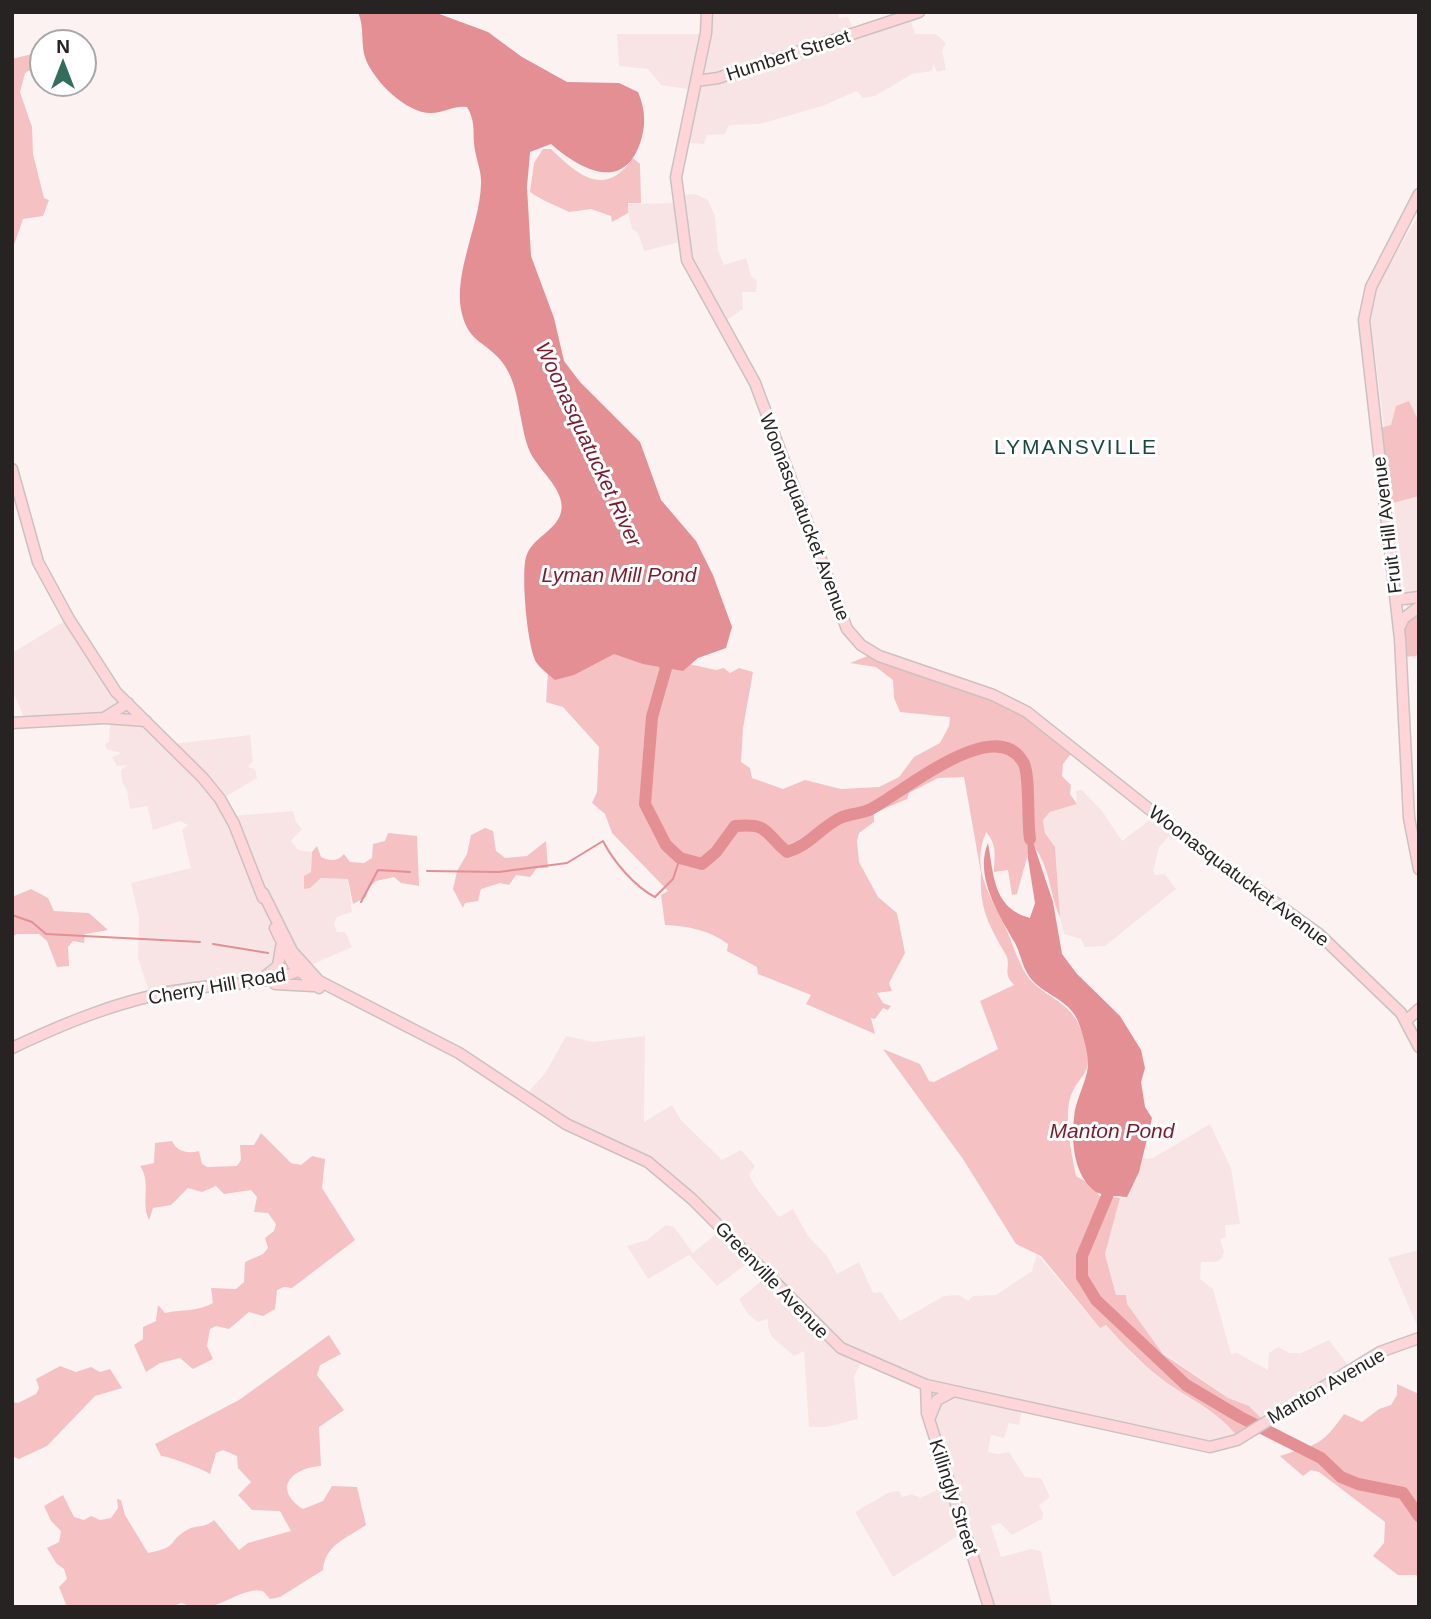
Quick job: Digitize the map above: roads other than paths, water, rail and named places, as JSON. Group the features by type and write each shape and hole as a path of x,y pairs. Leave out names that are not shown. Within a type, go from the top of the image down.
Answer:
{"main road":[{"name":"Woonasquatucket Avenue","path":"707,12 706,33 676,177 687,260 755,383 842,621 852,635 880,656 993,695 1027,712 1183,836 1319,934 1406,1020 1417,1043"},
{"name":"Humbert Street","path":"696,80 718,78 919,12"},
{"name":"Fruit Hill Avenue","path":"1419,194 1371,287 1364,320 1399,628 1409,818 1419,869"},
{"name":"Greenville Avenue","path":"12,469 29,536 47,582 116,692 203,778 220,799 301,970 330,988 459,1053 566,1124 648,1162 712,1219 835,1343 851,1354 926,1385 952,1392 1198,1446 1217,1446 1240,1438"},
{"path":"1396,600 1419,597"},
{"path":"1399,628 1404,618 1419,607"},
{"path":"109,716 115,706 116,692"},
{"path":"109,716 128,703"},
{"path":"12,723 109,716 146,721"},
{"name":"Greenville Avenue","path":"263,893 282,944 317,987 390,1019"},
{"path":"258,982 278,967 282,944"},
{"name":"Cherry Hill Road","path":"12,1048 107,1007 175,991 275,980 301,970"},
{"path":"233,983 300,983 317,987"},
{"path":"1406,1020 1419,1009"},
{"name":"Manton Avenue","path":"1240,1438 1380,1352 1419,1338"},
{"name":"Killingly Street","path":"926,1385 930,1421 989,1607"},
{"path":"930,1421 937,1400 952,1392"}],"water":[{"name":"Lyman Mill Pond","path":"358,12 434,12 488,32 522,57 567,82 619,83 638,92 644,116 643,134 634,156 625,167 614,172 589,169 551,144 530,152 527,187 531,256 554,318 564,361 580,382 640,442 661,500 696,541 713,575 732,627 726,648 698,658 683,671 643,664 614,654 574,675 555,680 536,662 526,610 526,557 533,544 559,519 561,504 556,488 530,452 513,382 508,372 496,355 469,331 462,314 460,299 463,266 481,184 471,116 467,107 436,113 421,112 392,95 376,78 366,60"},
{"name":"Manton Pond","path":"1027,824 1053,902 1062,954 1077,974 1120,1016 1141,1050 1145,1068 1141,1082 1145,1107 1152,1118 1139,1172 1127,1197 1096,1192 1083,1177 1073,1138 1076,1105 1088,1066 1081,1029 1073,1012 1029,976 986,882 984,856 988,843 994,879 1002,899 1009,907 1030,918 1035,903 1028,859"}],"waterway":[{"name":"Woonasquatucket River","path":"661,656 666,668 652,717 645,804 666,845 680,858 702,864 716,852 735,826 746,825 765,830 787,852 802,846 840,818 871,809 949,761 993,746 1011,750 1024,764 1030,839"},
{"path":"427,871 499,872 567,863 603,841 625,873 655,897 673,879 680,858"},
{"path":"361,902 378,870 410,872"},
{"path":"12,915 32,922 46,934 200,942"},
{"path":"213,944 268,953"},
{"name":"Woonasquatucket River","path":"1111,1179 1108,1194 1082,1256 1082,1277 1096,1300 1186,1385 1240,1417 1321,1458 1341,1477 1358,1484 1403,1493 1419,1516"}],"district":[{"name":"LYMANSVILLE","path":"1076,446"}]}
